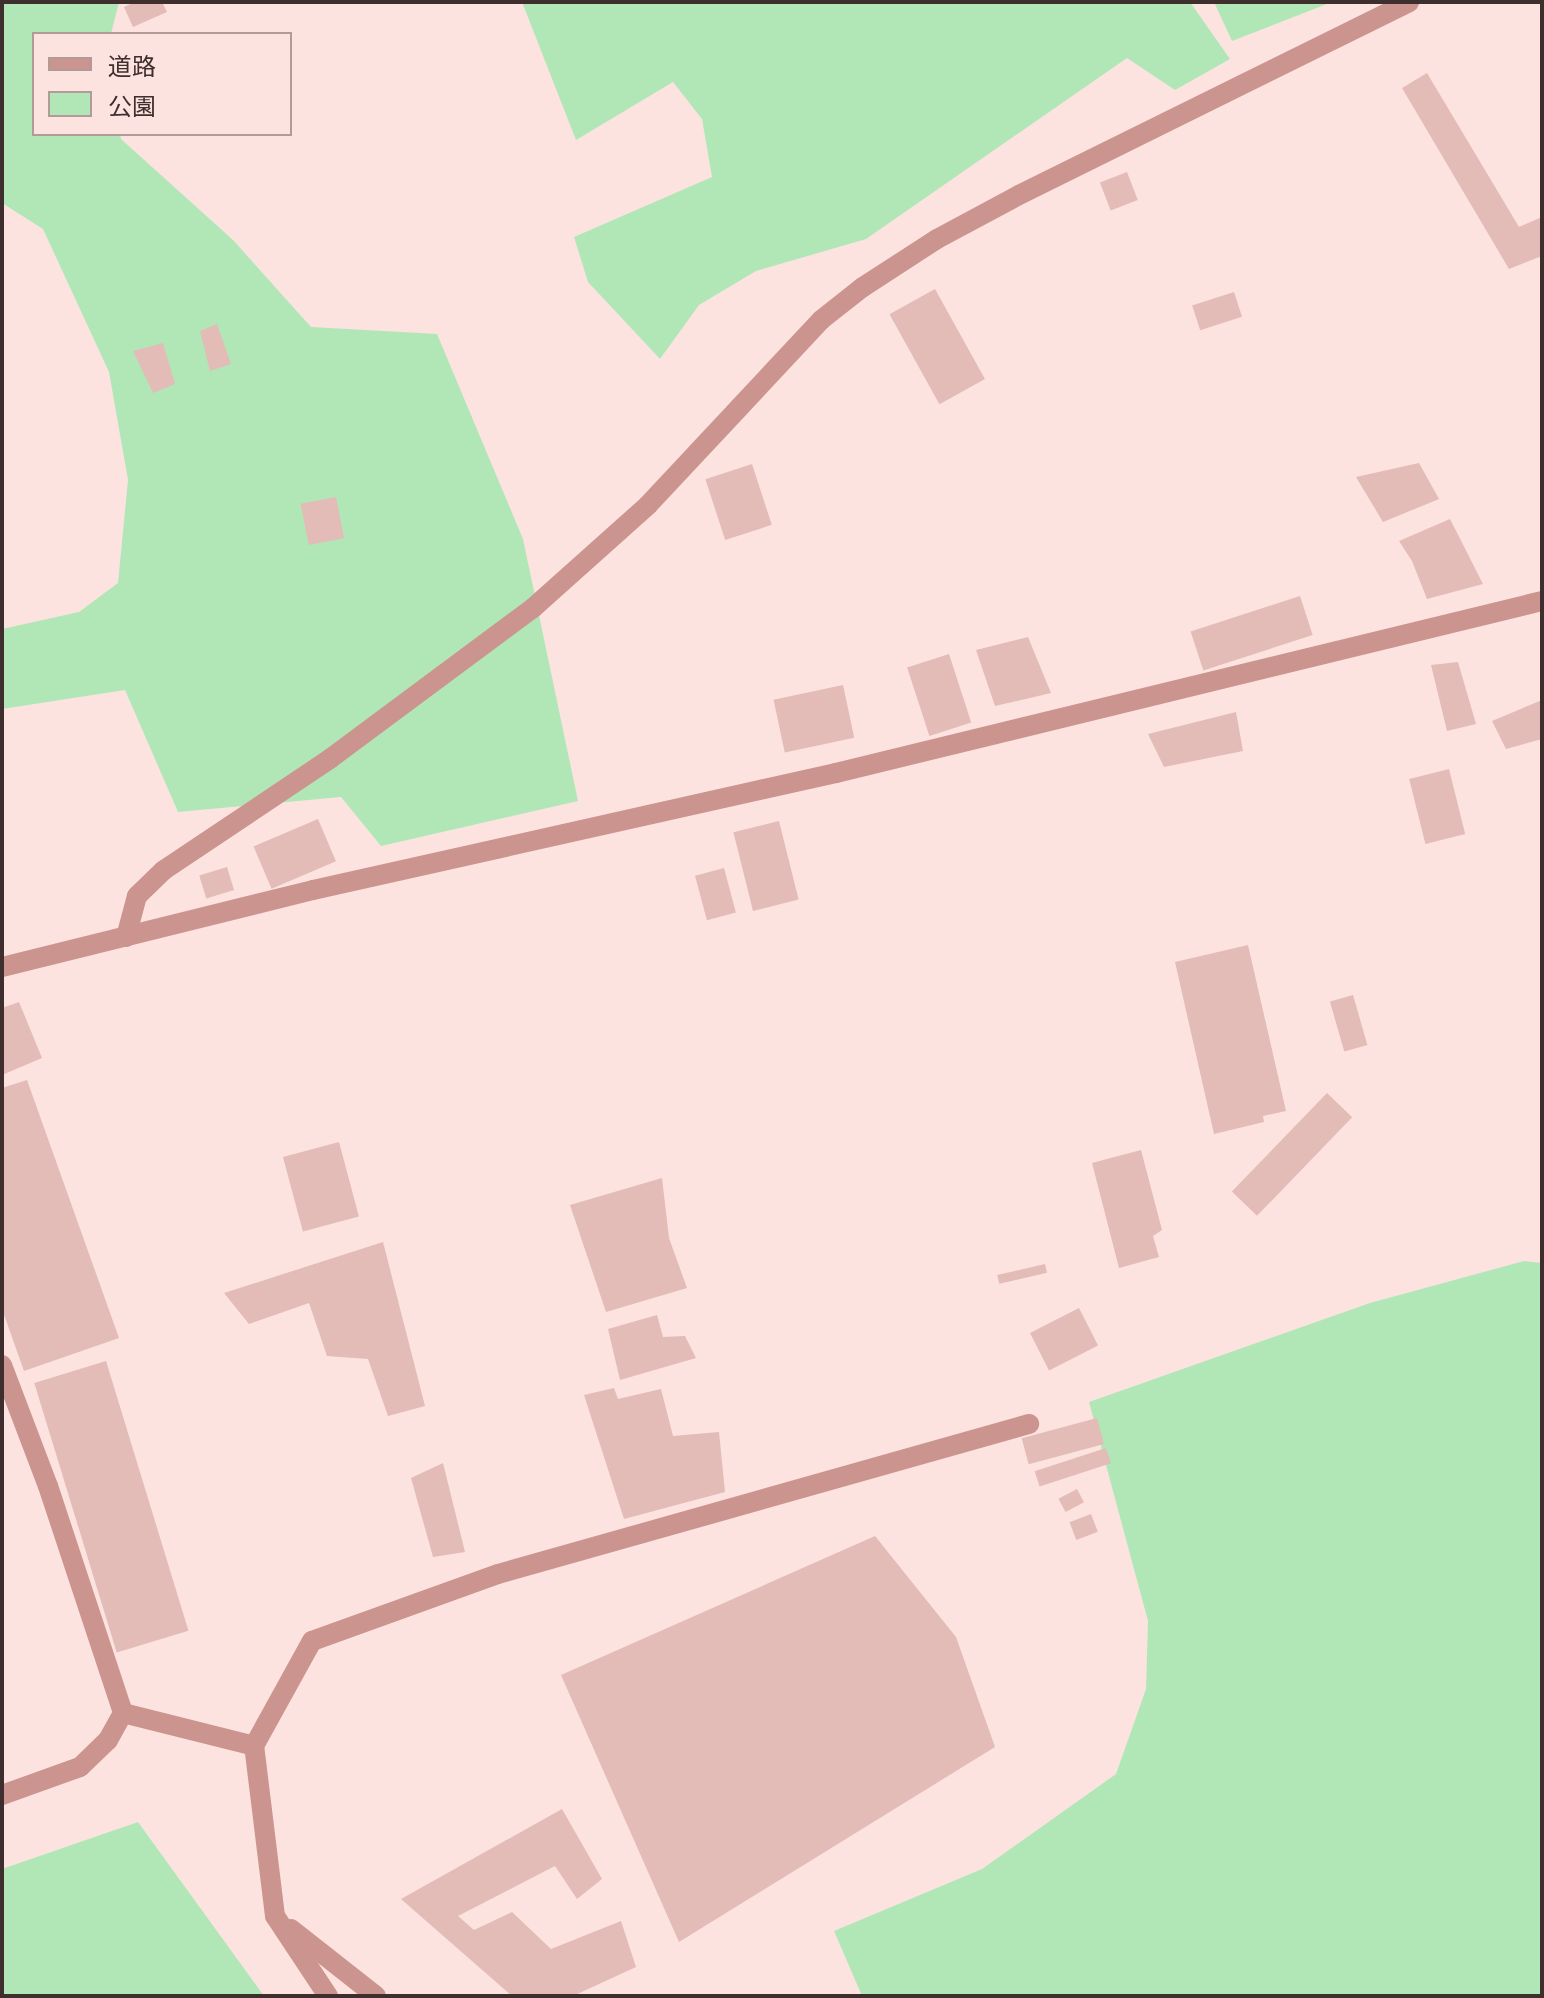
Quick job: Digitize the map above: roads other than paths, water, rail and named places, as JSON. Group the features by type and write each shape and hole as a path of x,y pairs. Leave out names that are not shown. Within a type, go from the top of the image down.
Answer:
{"street":[{"path":"126,937 137,896 164,870 331,758 533,608 648,505 821,320 863,287 937,239 1005,203 1409,2"},
{"path":"2,967 313,890 836,773 1542,601"},
{"path":"2,1365 48,1486 123,1713 108,1740 80,1767 2,1795"},
{"path":"328,1996 275,1916 254,1746 312,1641 498,1574 1029,1424"},
{"path":"123,1713 254,1746"},
{"path":"275,1916 376,1996"}]}
